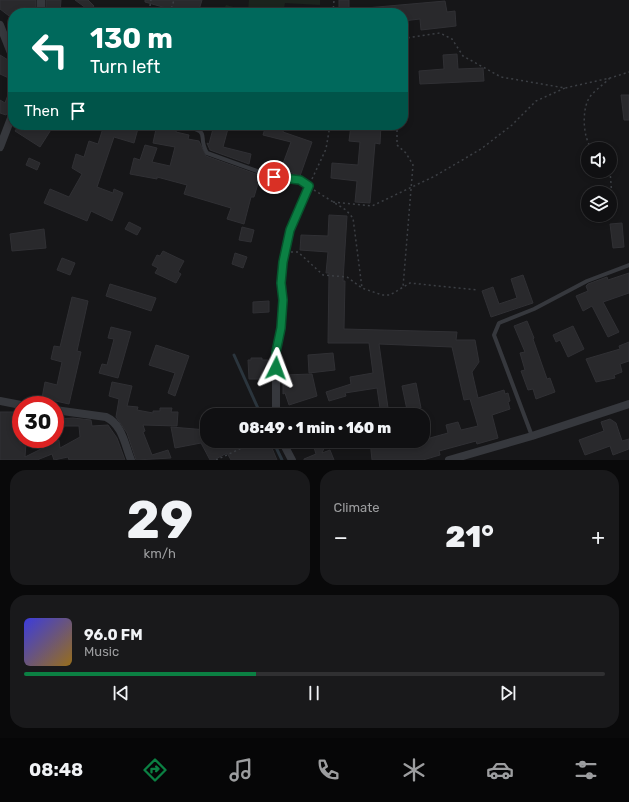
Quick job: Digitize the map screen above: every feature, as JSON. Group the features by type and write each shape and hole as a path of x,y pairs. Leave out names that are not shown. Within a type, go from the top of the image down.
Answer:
{"street":[{"path":"0,25 8,48"},
{"path":"0,147 8,126"},
{"path":"276,352 276,408"},
{"path":"0,401 12,403"},
{"path":"449,460 532,436 629,404"},
{"path":"64,411 106,417 113,420 119,428 131,460"},
{"path":"286,448 292,460"}],"lane":[{"path":"198,130 203,134 207,153 274,177 300,180 309,186 290,230 285,251 281,283 283,300 281,328 276,352"},
{"path":"532,436 494,335 500,323 534,309 587,280 629,265"}],"path":[{"path":"408,38 440,33 452,39 463,56 501,76 565,88"},
{"path":"333,202 372,206 411,186 435,176 481,150 512,124 536,101 565,88 610,78 629,72"},
{"path":"589,142 584,119 588,100 610,78"},
{"path":"329,130 326,149 309,186 346,210 353,218 362,288"},
{"path":"397,130 397,145 406,153 413,165 403,287"},
{"path":"285,251 298,252 323,276 347,277 362,288 382,296 390,295 410,283 478,290"},
{"path":"216,460 242,448"}],"shaded area":[{"path":"249,0 320,0 320,5 285,3 284,8 248,8"},
{"path":"226,5 237,8 224,8"}],"building":[{"path":"0,0 36,0 36,8 8,8 8,15 0,9"},
{"path":"46,0 61,0 60,8 46,8"},
{"path":"75,0 88,0 94,6 92,8 86,8"},
{"path":"145,0 202,0 200,8 166,8 145,2"},
{"path":"339,0 349,0 349,8 339,8"},
{"path":"445,1 447,12 455,11 456,26 421,30 420,19 408,20 408,8 366,8"},
{"path":"457,54 458,69 483,68 484,81 420,84 419,71 444,69 443,55"},
{"path":"0,55 8,60 8,78 0,74"},
{"path":"8,95 8,112 6,115 0,113 0,100 5,103"},
{"path":"621,95 629,95 629,120 624,120"},
{"path":"16,130 51,130 40,147 15,131"},
{"path":"102,130 138,130 134,143 114,137 97,187 113,193 114,189 123,193 112,221 91,211 87,221 44,203 50,189 69,197 82,174 72,168 76,154 84,157 89,141 98,144"},
{"path":"156,130 176,130 176,132 189,135 188,139 199,141 206,156 259,175 260,177 254,197 251,197 244,224 227,219 231,208 184,194 187,185 157,177 157,179 130,174 134,158 140,160 145,145 157,148 152,162 170,166 175,147 153,143"},
{"path":"213,130 228,130 223,147 251,154 249,164 210,150 207,143 209,144"},
{"path":"264,130 284,130 283,132 312,142 300,176 281,169 291,142 263,135"},
{"path":"350,130 381,130 380,144 375,143 370,203 355,202 357,181 331,178 332,163 358,165 360,142 349,141"},
{"path":"29,158 40,163 37,170 26,165"},
{"path":"329,215 347,216 343,281 345,281 344,329 457,332 456,340 475,340 479,362 472,372 478,398 504,390 505,394 508,393 510,401 508,402 510,409 492,415 498,438 477,444 476,441 439,451 440,455 423,460 372,460 371,448 430,448 430,438 448,433 446,425 458,422 461,430 478,426 470,399 464,400 452,347 379,344 388,408 380,408 377,388 345,393 346,396 329,401 326,392 351,384 350,377 373,373 369,343 328,343 329,273 326,273 328,252 300,250 301,235 328,236"},
{"path":"129,222 141,228 137,235 125,229"},
{"path":"622,223 624,247 613,248 610,224"},
{"path":"242,227 254,230 251,242 239,240"},
{"path":"44,229 46,248 12,251 10,234"},
{"path":"163,251 184,261 178,272 181,274 176,283 155,273 158,268 152,265 157,255 160,256"},
{"path":"235,253 247,257 243,268 232,264"},
{"path":"62,258 75,263 70,275 57,270"},
{"path":"629,273 629,293 603,302 619,332 608,337 592,306 583,311 576,296 588,291 586,286 588,284 607,277 608,280"},
{"path":"523,275 533,303 491,317 482,291 493,287 499,304 517,298 511,279"},
{"path":"110,284 156,298 151,311 106,296"},
{"path":"72,297 88,301 77,351 81,352 69,404 64,403 64,396 42,396 45,382 57,385 62,362 51,359 54,346 60,347"},
{"path":"269,301 269,312 253,313 253,302"},
{"path":"527,321 547,379 550,378 555,392 536,399 533,389 528,390 521,371 525,370 520,353 525,352 514,326"},
{"path":"573,326 584,349 568,357 560,340 556,342 553,335"},
{"path":"111,327 131,332 118,378 99,373 102,364 107,365 114,339 108,338"},
{"path":"629,342 629,361 620,364 622,372 614,375 615,378 596,382 586,359 620,349 619,346"},
{"path":"156,345 189,356 175,396 168,393 175,373 149,365"},
{"path":"333,353 335,370 309,373 308,355"},
{"path":"251,358 262,358 262,360 268,360 269,375 264,376 264,379 249,379 248,360 251,360"},
{"path":"312,374 317,396 289,405 285,393 283,394 283,375"},
{"path":"112,382 132,386 127,406 138,407 137,410 153,413 153,411 160,411 160,408 172,408 171,412 178,412 177,426 143,425 145,431 143,432 152,455 168,450 171,458 136,460 127,433 116,417 119,399 109,396"},
{"path":"416,383 421,408 407,408 402,386"},
{"path":"0,412 12,412 12,448 26,448 25,457 43,448 64,448 64,446 80,437 79,426 64,426 64,418 73,418 91,420 92,426 108,425 117,438 125,460 69,460 68,457 54,460 52,454 37,460 0,460"},
{"path":"610,419 616,423 622,441 629,439 629,449 613,455 610,446 585,455 579,440 604,431 601,422"},
{"path":"171,427 200,429 200,443 175,448"},
{"path":"204,448 272,448 277,460 231,460 227,453 214,460 210,460"},
{"path":"314,448 324,448 322,453 330,450 334,460 304,460 316,454"}],"waterway":[{"path":"234,355 258,408"},
{"path":"276,448 282,460"}],"route":[{"path":"274,177 300,180 309,186 290,230 283,262 281,283 283,300 281,328 276,352 276,368"}]}
